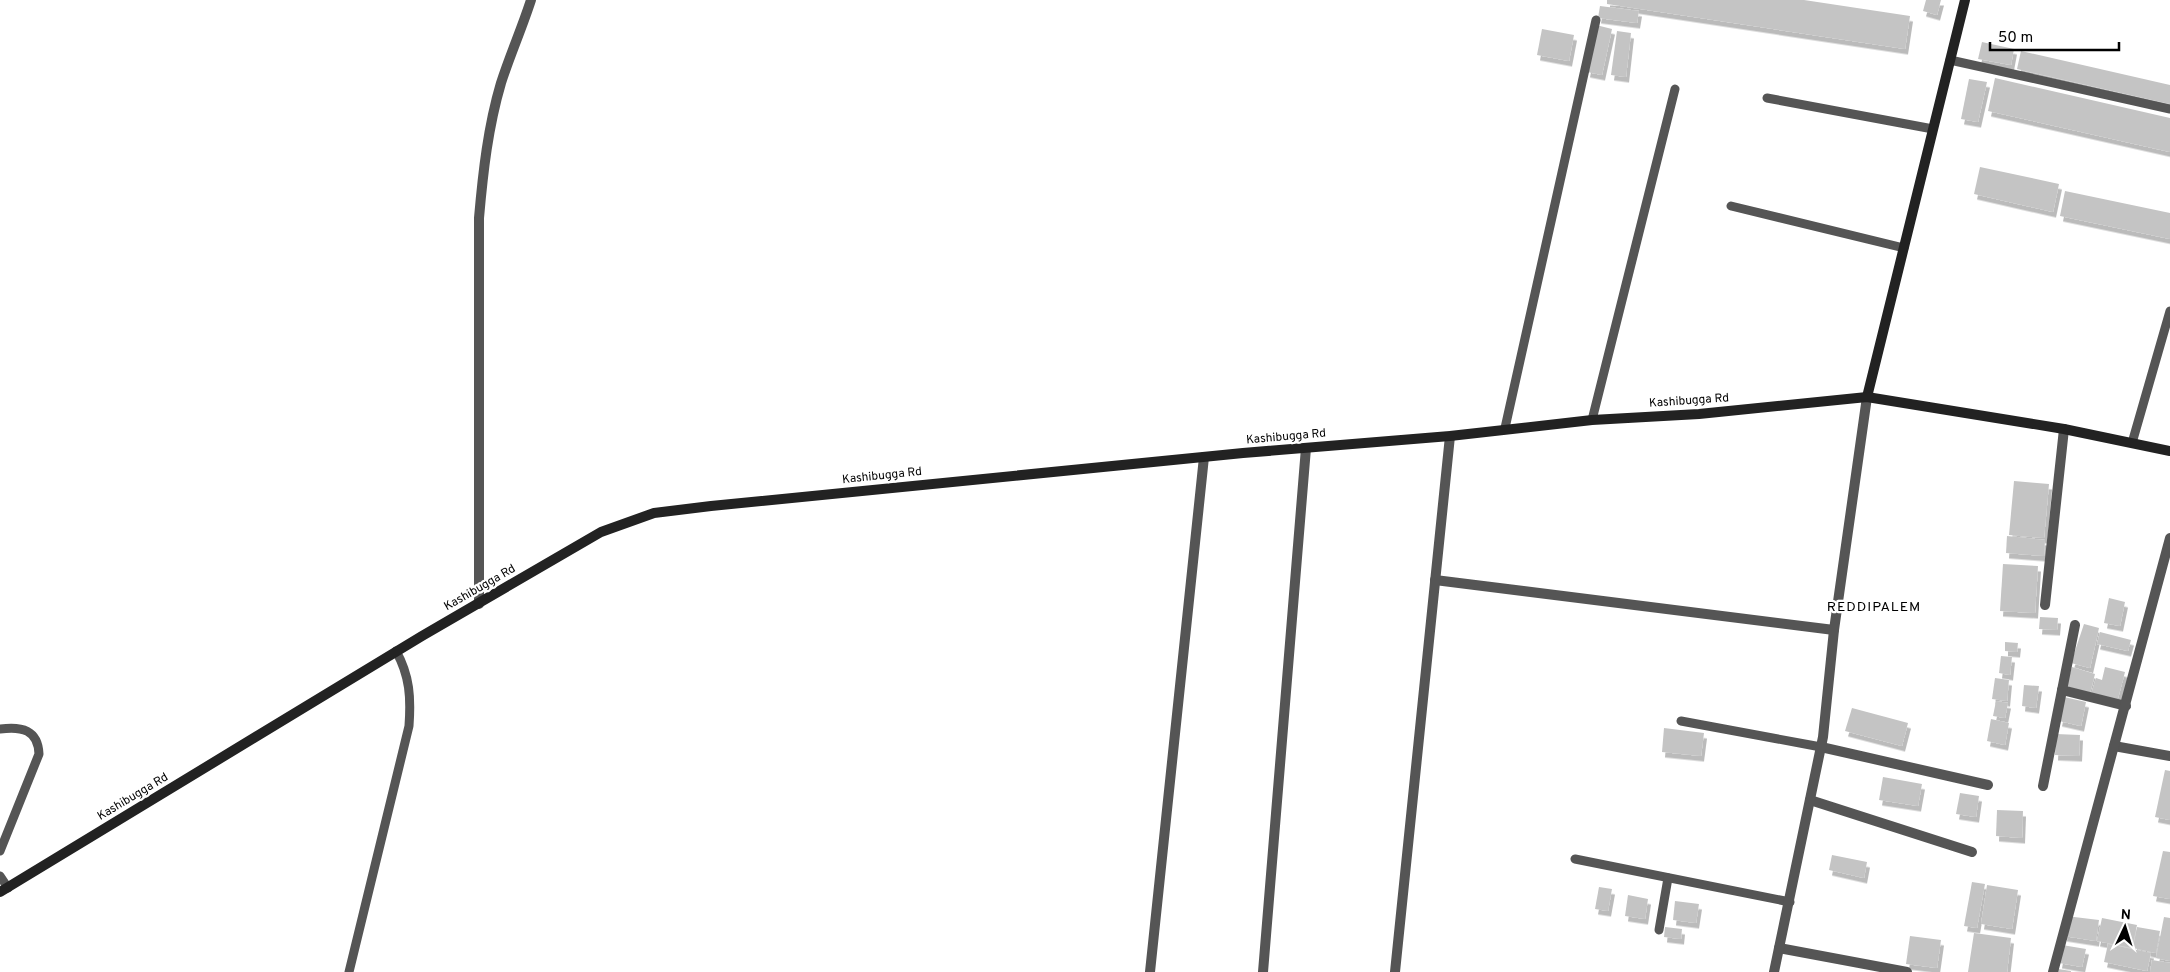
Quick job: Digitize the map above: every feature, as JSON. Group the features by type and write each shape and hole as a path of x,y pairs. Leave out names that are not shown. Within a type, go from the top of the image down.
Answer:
{"main road":[{"path":"1867,397 1965,0"},
{"name":"Kashibugga Rd","path":"4,890 396,651 601,532 654,514 711,506 1204,457 1450,436 1505,428 1592,420 1699,414 1867,397 2064,429 2170,451"}],"street":[{"path":"479,604 479,218 481,192 487,144 495,106 531,0"},
{"path":"1774,972 1821,747 1834,630 1867,397"},
{"path":"2045,605 2064,429"},
{"path":"1395,972 1450,436"},
{"path":"1262,972 1306,448"},
{"path":"1150,972 1204,457"},
{"path":"2053,972 2114,746 2167,563 2170,538"},
{"path":"1435,580 1834,630"},
{"path":"2043,786 2074,625"},
{"path":"2062,690 2126,706"},
{"path":"2114,746 2170,756"},
{"path":"1821,747 1988,785"},
{"path":"1810,800 1972,852"},
{"path":"1779,948 1907,972"}],"lane":[{"path":"1505,428 1596,20"},
{"path":"1950,60 2170,108"},
{"path":"1592,420 1675,89"},
{"path":"1767,98 1934,129"},
{"path":"1731,206 1904,248"},
{"path":"2132,443 2170,311"},
{"path":"349,972 409,726 411,696 405,668 396,651"},
{"path":"1681,721 1821,747"},
{"path":"0,729 10,728 28,732 38,743 39,754 0,850"},
{"path":"1575,859 1790,902"},
{"path":"0,876 4,890"},
{"path":"1659,930 1668,878"}],"building":[{"path":"1607,0 1804,0 1910,16 1905,49 1607,4"},
{"path":"1926,0 1941,0 1937,15 1923,11"},
{"path":"1600,6 1639,11 1637,23 1598,18"},
{"path":"1596,25 1612,29 1602,75 1587,72"},
{"path":"1542,29 1574,35 1569,61 1537,55"},
{"path":"1617,31 1631,33 1626,77 1611,75"},
{"path":"1982,42 2014,49 2011,65 1978,59"},
{"path":"2021,51 2170,85 2170,104 2017,69"},
{"path":"1995,78 2170,118 2170,152 1988,111"},
{"path":"1969,79 1987,82 1978,122 1961,119"},
{"path":"1980,167 2059,184 2053,212 1974,194"},
{"path":"2065,191 2170,213 2170,239 2060,216"},
{"path":"2014,481 2049,484 2044,538 2009,535"},
{"path":"2007,536 2045,540 2044,556 2006,553"},
{"path":"2003,564 2038,566 2035,613 2000,611"},
{"path":"2109,598 2125,602 2120,626 2104,623"},
{"path":"2040,617 2058,618 2057,630 2039,629"},
{"path":"2084,624 2099,628 2090,668 2071,663"},
{"path":"2100,632 2131,640 2128,651 2097,644"},
{"path":"2005,642 2018,643 2017,652 2005,651"},
{"path":"2001,656 2012,657 2010,675 1999,673"},
{"path":"2072,667 2095,674 2090,693 2066,686"},
{"path":"2105,667 2125,672 2117,702 2091,695 2096,678 2102,680"},
{"path":"1995,678 2009,680 2007,701 1992,699"},
{"path":"2024,685 2039,686 2036,708 2022,706"},
{"path":"2064,697 2086,702 2081,726 2059,721"},
{"path":"1996,701 2008,703 2005,718 1993,716"},
{"path":"1852,708 1908,723 1902,746 1845,731"},
{"path":"1991,719 2009,723 2005,745 1987,741"},
{"path":"1664,728 1704,733 1701,756 1662,752"},
{"path":"2056,734 2080,735 2079,756 2055,755"},
{"path":"2165,770 2170,771 2170,820 2155,817"},
{"path":"1883,777 1922,784 1918,806 1879,800"},
{"path":"1960,793 1979,796 1976,817 1956,814"},
{"path":"1997,810 2023,811 2022,838 1996,836"},
{"path":"2163,851 2170,852 2170,899 2153,896"},
{"path":"1832,855 1867,862 1864,878 1829,870"},
{"path":"1972,882 1985,884 1977,928 1964,926"},
{"path":"1987,885 2018,890 2012,929 1981,924"},
{"path":"1599,887 1612,889 1608,911 1595,909"},
{"path":"1628,895 1648,899 1645,919 1625,916"},
{"path":"1675,901 1699,904 1696,923 1673,920"},
{"path":"2066,916 2099,920 2096,941 2064,936"},
{"path":"2164,917 2170,918 2170,961 2156,958"},
{"path":"2102,918 2137,925 2132,948 2097,941"},
{"path":"1665,927 1682,929 1681,939 1664,937"},
{"path":"2137,927 2160,931 2156,953 2133,948"},
{"path":"1974,933 2011,938 2007,972 1968,972"},
{"path":"1910,936 1941,940 1937,968 1906,964"},
{"path":"2108,944 2151,953 2147,971 2104,962"},
{"path":"2062,945 2086,949 2082,967 2059,963"},
{"path":"2152,960 2170,963 2170,972 2150,972"},
{"path":"2052,968 2071,971 2071,972 2051,972"}],"district":[{"name":"REDDIPALEM","path":"1874,607"}]}
